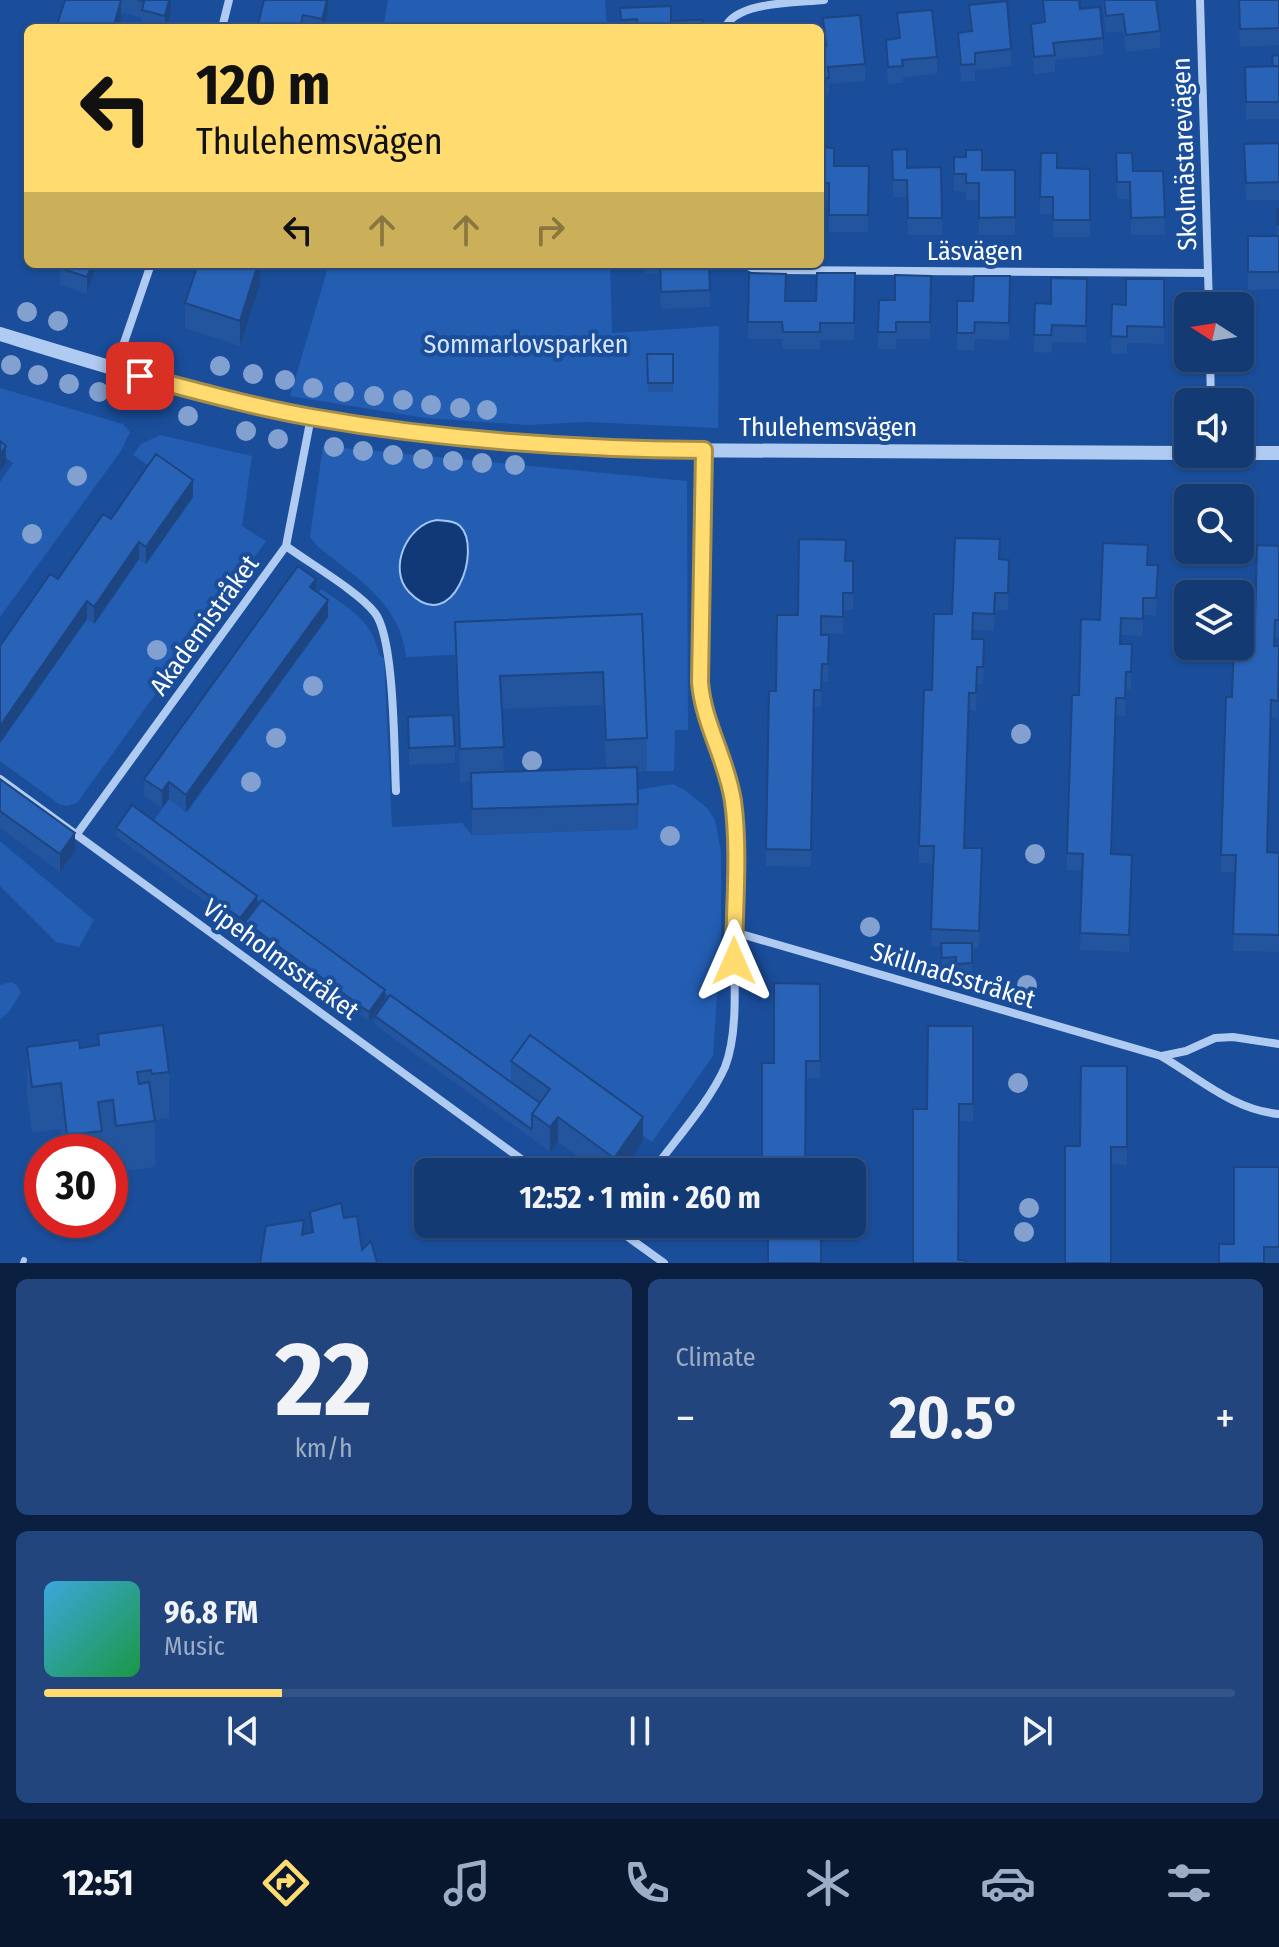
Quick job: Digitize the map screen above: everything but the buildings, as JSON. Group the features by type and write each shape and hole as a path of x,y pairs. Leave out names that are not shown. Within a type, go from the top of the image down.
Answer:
{"street":[{"path":"223,24 229,0"},
{"path":"726,24 742,11 824,0"},
{"name":"Skolmästarevägen","path":"1200,0 1209,292"},
{"path":"115,369 150,268"},
{"name":"Läsvägen","path":"752,268 1208,273"},
{"name":"Thulehemsvägen","path":"0,334 231,400 311,417 427,434 598,448 1174,453"},
{"name":"Akademistråket","path":"77,834 286,546 311,417"},
{"path":"662,1158 703,1102 725,1065 733,1011 733,801 722,758 705,712 700,682 704,450"},
{"path":"1254,453 1279,453"},
{"path":"286,546 356,596 381,623 388,650 396,791"},
{"name":"Vipeholmsstråket","path":"0,779 520,1158"},
{"name":"Skillnadsstråket","path":"734,932 1161,1056 1233,1102 1279,1114"},
{"path":"1161,1056 1186,1051 1215,1038 1233,1037 1279,1044"},
{"path":"630,1238 664,1263"}],"green space":[{"path":"388,0 605,0 607,24 384,24"},
{"name":"Sommarlovsparken","path":"328,268 610,268 612,333 719,326 718,428 586,422 528,425 425,418 290,396"},
{"path":"0,388 123,424 130,432 121,451 0,617 0,482 13,463 0,454"},
{"path":"160,435 252,456 242,526 266,541 77,803 67,806 59,804 0,761 0,743 87,619 95,623 139,559 146,564 193,496 133,455 141,444"},
{"path":"323,446 687,481 688,730 675,730 674,771 647,771 642,647 406,657 402,638 386,607 310,537"},
{"path":"321,589 358,616 371,633 379,655 384,658 392,827 462,823 472,835 638,829 638,790 673,784 707,808 715,820 721,851 721,933 713,1056 652,1142 530,1057 509,1084 152,823 169,799 187,812 327,618 310,605"},
{"path":"0,841 94,920 79,947 56,942 0,886"},
{"path":"11,982 17,985 21,993 8,1013 0,1019 0,985"}],"shaded area":[{"path":"437,520 460,526 466,537 468,552 460,584 451,597 439,604 425,603 409,592 400,572 400,560 409,538 426,523"}],"route":[{"path":"140,376 311,417 427,434 585,448 704,450 700,682 705,712 722,758 733,801 734,961"}]}
